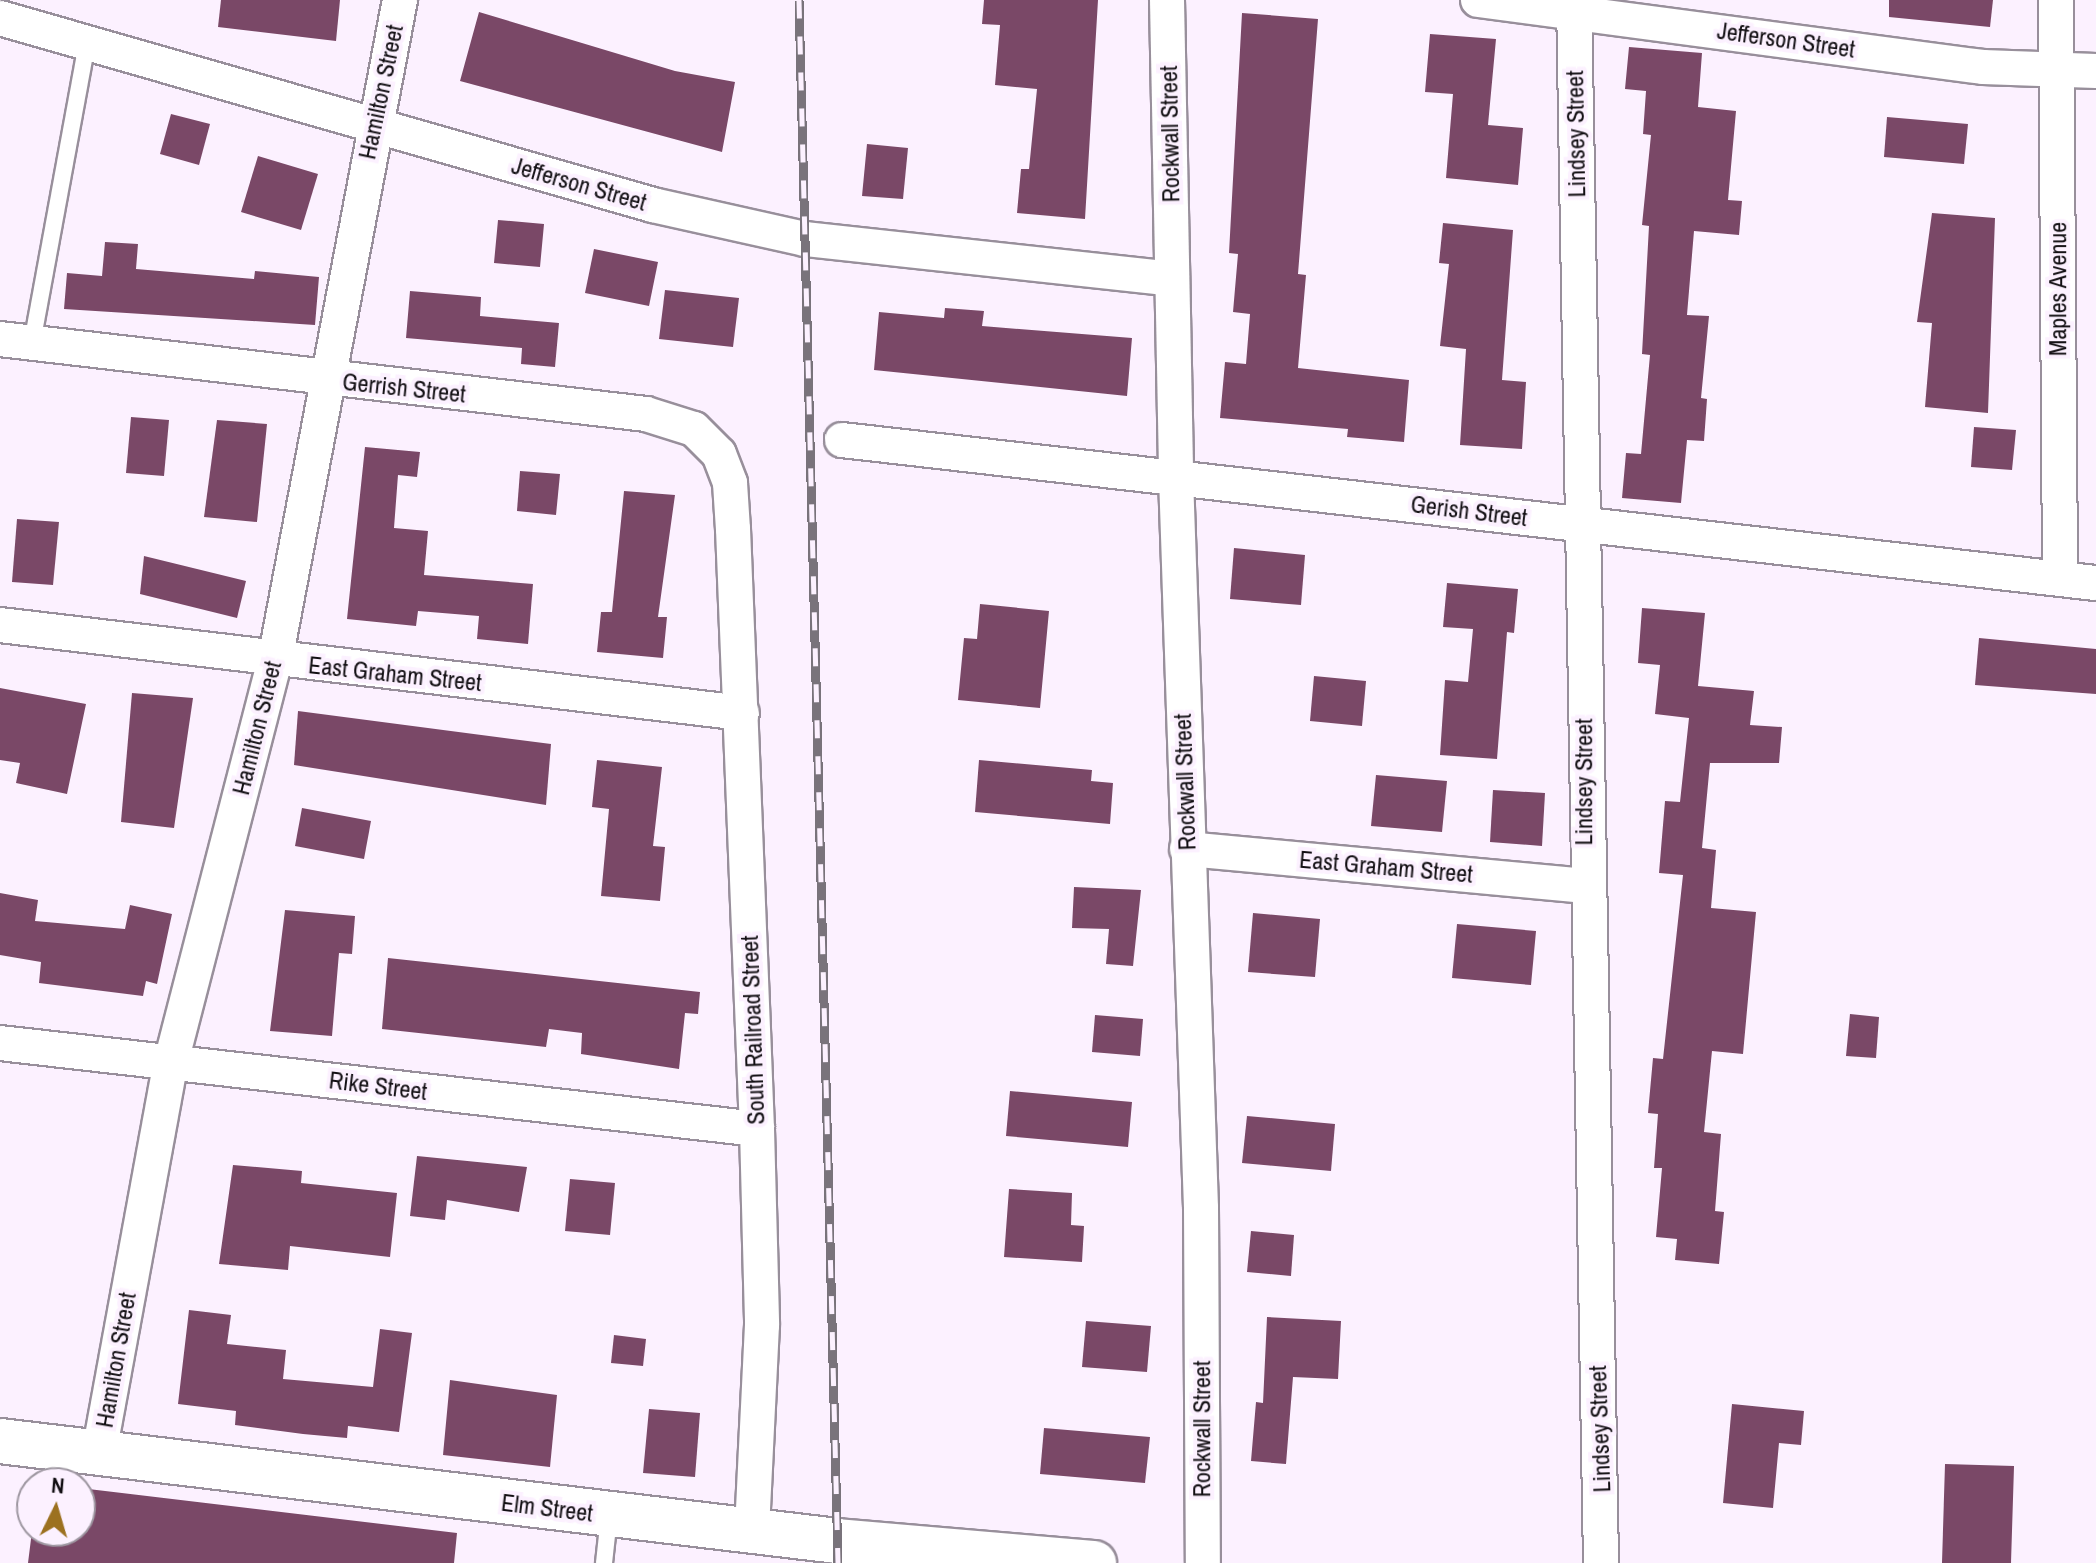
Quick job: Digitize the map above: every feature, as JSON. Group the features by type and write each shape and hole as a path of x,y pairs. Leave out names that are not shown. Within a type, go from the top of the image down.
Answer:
{"main road":[{"name":"Elm Street","path":"0,1441 1003,1559 1094,1563"}],"street":[{"name":"Hamilton Street","path":"99,1453 171,1062 275,660 372,124 400,0"},
{"name":"Rockwall Street","path":"1167,0 1176,477 1201,1208 1203,1563"},
{"name":"Jefferson Street","path":"1478,0 1574,6 1983,67 2096,71"},
{"name":"Maples Avenue","path":"2056,0 2060,578"},
{"name":"Lindsey Street","path":"1574,6 1583,524 1585,886 1601,1563"},
{"name":"Jefferson Street","path":"0,18 653,205 805,239 1172,279"},
{"name":"Gerrish Street","path":"16,341 646,414 694,429 724,468 733,529"},
{"name":"Gerish Street","path":"842,440 2096,583"},
{"name":"South Railroad Street","path":"733,529 762,1325 752,1531"},
{"name":"East Graham Street","path":"0,625 742,713"},
{"name":"East Graham Street","path":"1187,849 1585,886"},
{"name":"Rike Street","path":"0,1043 757,1129"}],"lane":[{"path":"16,341 87,44"},
{"path":"604,1563 609,1515"}],"building":[{"path":"221,0 340,0 336,41 218,27"},
{"path":"984,0 1098,0 1085,219 1017,213 1021,169 1029,169 1037,89 995,85 1000,25 982,24"},
{"path":"1889,0 1993,0 1990,27 1889,17"},
{"path":"479,12 675,71 735,82 722,152 460,81"},
{"path":"1242,13 1318,19 1298,274 1306,275 1298,368 1409,380 1404,442 1347,437 1348,429 1220,418 1225,362 1246,364 1250,314 1233,312 1238,254 1229,253"},
{"path":"1430,34 1496,39 1488,125 1523,128 1518,185 1446,178 1453,94 1425,92"},
{"path":"1629,47 1702,53 1698,107 1736,111 1728,200 1742,201 1739,235 1694,231 1687,315 1709,316 1701,398 1707,399 1704,441 1687,440 1681,503 1622,498 1626,453 1641,454 1650,355 1642,354 1649,226 1642,225 1651,135 1643,134 1646,91 1625,89"},
{"path":"171,114 210,124 199,165 160,154"},
{"path":"1887,117 1968,124 1964,164 1884,157"},
{"path":"867,144 908,148 903,199 862,196"},
{"path":"258,156 318,174 301,230 241,212"},
{"path":"1932,213 1995,218 1988,413 1925,407 1932,323 1917,322"},
{"path":"498,220 544,224 540,267 494,263"},
{"path":"1443,223 1513,230 1502,380 1526,382 1522,449 1460,445 1466,349 1440,346 1449,264 1439,263"},
{"path":"105,242 138,244 136,269 254,279 255,271 319,277 315,325 64,309 67,273 102,276"},
{"path":"594,249 658,262 649,306 585,293"},
{"path":"665,290 739,298 733,347 659,339"},
{"path":"410,291 481,297 480,316 559,323 555,367 521,364 522,348 406,338"},
{"path":"945,308 984,311 982,326 1132,338 1127,396 874,370 879,312 944,318"},
{"path":"131,417 169,420 164,476 126,473"},
{"path":"217,420 267,424 257,522 204,517"},
{"path":"1974,427 2016,430 2012,470 1971,467"},
{"path":"365,447 420,452 417,477 398,475 394,528 428,531 424,575 533,584 528,644 477,639 479,616 418,611 416,626 347,619"},
{"path":"520,471 560,474 556,515 517,511"},
{"path":"624,491 675,495 658,617 667,617 663,658 597,652 601,612 612,612"},
{"path":"17,519 59,522 53,585 12,582"},
{"path":"1234,548 1305,555 1301,605 1230,599"},
{"path":"144,556 246,581 237,618 140,594"},
{"path":"1447,583 1518,589 1514,633 1507,632 1497,759 1440,755 1445,680 1468,682 1473,629 1443,627"},
{"path":"980,604 1049,611 1040,708 958,700 964,638 977,639"},
{"path":"1642,608 1705,613 1698,686 1754,691 1750,725 1782,727 1779,763 1710,763 1702,848 1716,850 1711,908 1756,912 1743,1054 1712,1051 1704,1132 1721,1134 1715,1211 1724,1212 1719,1264 1675,1260 1677,1239 1656,1237 1662,1168 1654,1168 1658,1114 1648,1113 1653,1058 1663,1059 1683,875 1659,873 1665,801 1680,802 1689,718 1655,714 1660,665 1638,663"},
{"path":"1979,638 2096,649 2096,694 1975,685"},
{"path":"1314,676 1366,681 1362,726 1310,721"},
{"path":"0,688 86,704 67,794 16,783 20,763 0,760"},
{"path":"132,693 193,698 174,828 121,822"},
{"path":"298,711 551,744 546,805 294,765"},
{"path":"597,760 662,767 653,846 665,847 660,901 601,896 609,809 592,807"},
{"path":"979,760 1092,770 1091,781 1113,783 1110,824 975,812"},
{"path":"1376,775 1447,781 1442,832 1371,826"},
{"path":"1493,790 1545,793 1542,846 1490,842"},
{"path":"302,808 371,821 364,859 295,846"},
{"path":"1074,887 1141,890 1133,966 1106,964 1109,929 1072,928"},
{"path":"0,893 38,900 35,921 125,929 130,905 172,914 157,984 146,981 143,996 39,983 41,962 0,955"},
{"path":"285,910 355,916 352,954 339,953 332,1036 270,1031"},
{"path":"1253,913 1320,919 1315,977 1248,972"},
{"path":"1457,924 1536,931 1531,985 1452,978"},
{"path":"388,958 700,992 698,1014 685,1013 679,1069 581,1054 582,1033 549,1029 546,1047 382,1029"},
{"path":"1850,1014 1879,1017 1876,1058 1846,1056"},
{"path":"1095,1015 1143,1019 1140,1056 1092,1052"},
{"path":"1010,1091 1132,1102 1128,1147 1006,1136"},
{"path":"1247,1116 1335,1124 1331,1171 1242,1163"},
{"path":"417,1156 527,1167 519,1212 447,1200 445,1220 410,1216"},
{"path":"233,1165 302,1171 301,1183 397,1193 390,1257 290,1246 288,1270 219,1264"},
{"path":"570,1179 615,1183 610,1235 565,1231"},
{"path":"1009,1189 1072,1193 1071,1225 1084,1226 1082,1262 1004,1257"},
{"path":"1251,1231 1294,1235 1291,1276 1247,1272"},
{"path":"189,1310 231,1315 227,1344 286,1350 283,1379 373,1387 380,1329 412,1333 399,1432 348,1426 347,1438 303,1434 235,1425 236,1411 178,1404"},
{"path":"1267,1317 1341,1321 1338,1379 1293,1377 1286,1464 1251,1461 1256,1402 1263,1403"},
{"path":"1086,1321 1151,1326 1147,1372 1082,1367"},
{"path":"614,1335 646,1339 643,1366 611,1363"},
{"path":"450,1380 557,1395 550,1467 443,1455"},
{"path":"1732,1404 1804,1411 1801,1445 1779,1443 1773,1508 1723,1503"},
{"path":"649,1409 700,1413 695,1477 643,1473"},
{"path":"1044,1428 1150,1437 1145,1483 1040,1474"},
{"path":"1945,1464 2014,1466 2011,1563 1942,1563"},
{"path":"96,1490 457,1533 454,1563 28,1563 30,1547 96,1547"}],"railway":[{"path":"799,0 838,1563"}]}
